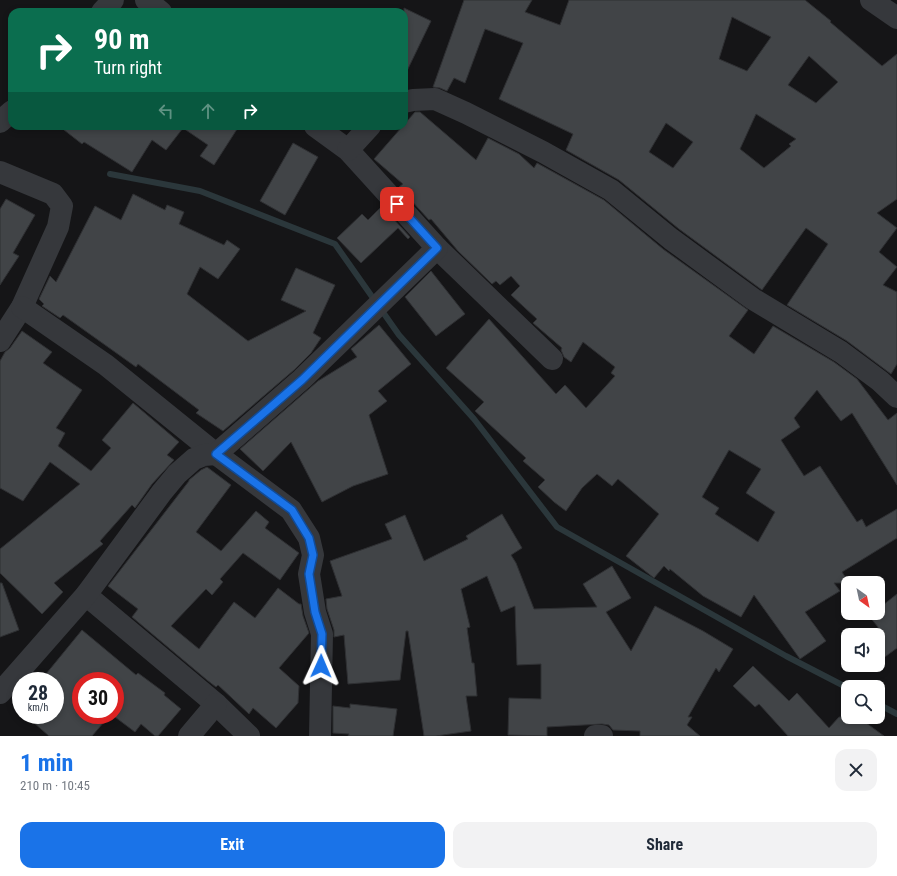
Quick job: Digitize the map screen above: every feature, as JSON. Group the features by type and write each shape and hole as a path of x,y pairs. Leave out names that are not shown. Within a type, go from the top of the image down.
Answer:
{"street":[{"path":"106,8 113,0"},
{"path":"146,0 156,8"},
{"path":"871,0 897,18"},
{"path":"408,101 436,99 543,152 611,190 671,239 753,299 841,352 880,381 897,397"},
{"path":"0,122 8,115"},
{"path":"320,130 348,150 437,248 552,359"},
{"path":"348,150 366,130"},
{"path":"0,172 53,194 62,206 58,227 22,306 0,341"},
{"path":"0,693 86,595 177,474 194,459 204,455 216,454 302,380 437,248"},
{"path":"22,306 106,365 216,454 292,510 309,538 313,555 309,574 315,612 322,634 320,736"},
{"path":"86,595 216,704 249,736"},
{"path":"189,736 216,704"},
{"path":"595,736 602,736"}],"building":[{"path":"464,0 532,0 525,12 560,25 569,0 805,0 882,66 897,54 897,199 877,213 897,228 879,252 897,267 883,285 897,292 897,364 891,374 847,341 787,305 828,244 806,228 762,290 679,229 619,180 566,150 573,134 499,99 523,43 485,29 465,83 454,78 447,91 433,87","holes":["732,17 771,37 747,71 719,59","809,56 838,82 816,103 788,85","756,114 796,139 789,144 791,146 764,168 740,149","666,123 693,142 673,168 649,152"]},
{"path":"408,10 431,21 408,69"},
{"path":"415,112 420,112 476,160 488,138 519,154 534,168 537,163 604,200 663,249 748,310 729,336 754,354 773,326 834,362 857,379 888,420 897,413 897,485 852,413 841,421 817,390 794,418 800,427 781,440 804,476 820,466 857,522 862,519 866,527 897,509 897,538 842,572 845,576 841,576 841,583 834,583 840,591 805,612 826,641 800,659 754,595 741,617 703,596 670,569 669,571 664,566 654,578 626,556 659,514 618,479 612,486 597,474 582,488 566,511 538,487 545,480 523,461 526,458 475,411 484,402 446,368 489,319 556,394 565,385 586,408 615,376 611,373 615,367 583,342 571,362 564,357 561,350 562,348 533,323 537,319 511,295 520,286 511,276 500,285 496,281 492,284 458,251 431,219 429,220 399,187 403,184 374,159 399,130 408,130 408,120","holes":["729,450 761,469 746,493 775,512 758,542 715,514 719,508 702,497"]},
{"path":"64,130 181,130 166,150 152,140 132,172 84,142 82,144"},
{"path":"186,130 236,130 214,165 200,156 208,145"},
{"path":"293,143 318,157 285,215 260,201"},
{"path":"133,194 165,210 167,205 184,212 179,224 224,245 227,240 240,249 218,279 200,267 187,294 248,341 306,311 281,300 296,268 335,285 313,333 321,338 311,353 294,370 223,431 196,413 199,410 138,364 136,367 63,315 60,318 42,306 44,304 39,299 50,276 56,282 95,206 121,220"},
{"path":"6,199 35,215 13,253 19,256 0,285 0,209"},
{"path":"382,206 410,237 408,239 398,228 361,263 337,238 362,214 368,220"},
{"path":"431,271 465,314 436,336 405,297"},
{"path":"379,325 411,364 378,391 387,401 369,415 388,474 353,486 322,502 291,442 263,471 240,449 318,381 357,357 351,349"},
{"path":"22,331 52,352 43,363 82,390 56,428 65,433 58,446 91,471 111,448 102,440 133,403 179,442 167,455 174,460 152,484 135,508 132,505 100,541 103,544 54,583 63,592 42,614 0,573 0,549 80,484 50,462 23,501 0,488 0,361 5,352 10,348"},
{"path":"207,467 231,485 196,532 221,551 256,511 269,522 265,528 299,553 280,580 243,553 220,579 223,582 212,595 206,589 171,626 199,649 234,602 255,618 278,588 301,604 303,616 309,633 279,668 299,686 298,703 276,728 253,708 249,714 218,685 216,687 207,680 132,617 138,609 108,586 189,480"},
{"path":"502,514 522,548 511,555 516,563 534,609 597,607 583,584 612,566 631,598 606,612 631,651 655,606 703,631 733,649 719,672 716,668 688,717 692,717 687,725 700,736 640,736 640,731 613,730 609,725 602,724 547,727 547,736 508,735 509,698 541,699 541,664 517,665 515,606 501,612 487,576 461,589 470,627 467,628 472,663 474,663 477,696 466,696 471,731 436,736 424,736 408,631 406,631 400,680 348,684 344,635 334,637 334,630 327,609 326,599 342,596 330,561 392,539 385,524 405,515 424,561 468,539 466,536"},
{"path":"0,583 2,583 19,630 0,637"},
{"path":"897,594 897,648 885,657 885,628 878,628 872,620 885,620 885,603"},
{"path":"82,630 136,675 138,673 165,693 164,695 181,709 158,736 155,736 141,724 135,732 124,724 124,672 72,672 72,724 102,724 92,736 49,736 35,724 64,724 64,672 48,672"},
{"path":"753,666 789,701 797,693 829,728 839,717 841,717 841,724 868,724 884,736 788,736 759,704 755,707 733,686"},
{"path":"350,704 397,709 393,736 348,736 349,734 333,733 333,706 350,708"}],"waterway":[{"path":"110,174 200,191 335,244 399,335 474,419 557,527 786,656 841,684"},
{"path":"885,708 897,714"}],"route":[{"path":"321,666 322,634 315,612 309,574 313,555 309,538 292,510 216,454 302,380 437,248 397,204"}]}
